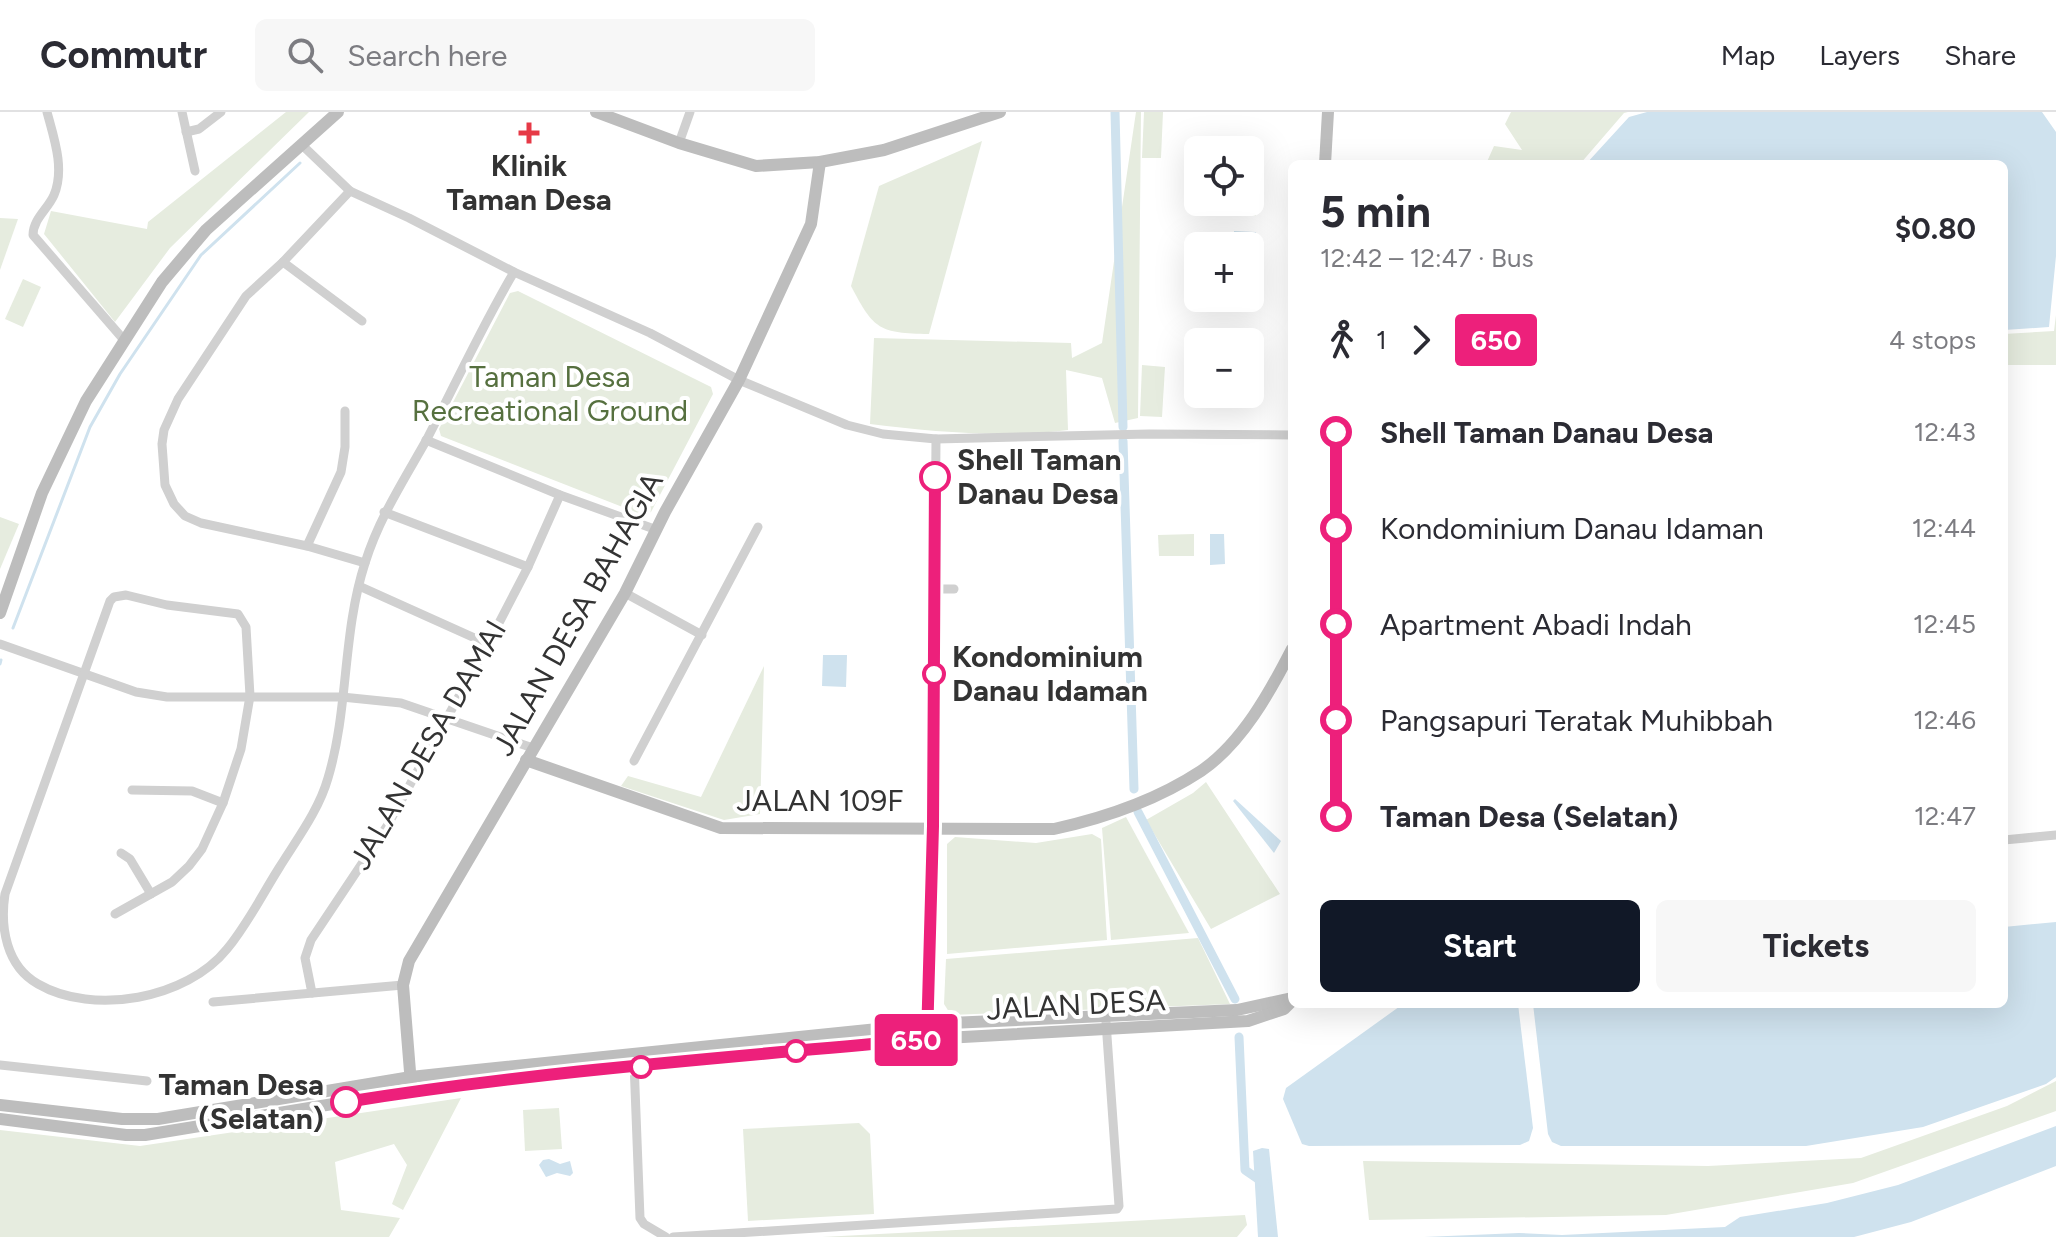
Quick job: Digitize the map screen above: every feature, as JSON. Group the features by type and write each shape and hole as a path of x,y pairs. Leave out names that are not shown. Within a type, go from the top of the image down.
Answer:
{"street":[{"path":"47,112 57,151 57,181 54,195 33,227 33,235 124,340"},
{"path":"182,112 195,171"},
{"path":"186,132 199,129 221,112"},
{"path":"0,613 42,493 86,401 162,282 206,230 338,112"},
{"path":"596,112 679,143 756,166 820,162 884,150 1000,112"},
{"path":"679,143 690,112"},
{"path":"1325,160 1328,112"},
{"path":"302,145 350,191 514,272 650,333 739,380 847,425 883,434 936,439 1149,434 1288,435"},
{"name":"JALAN DESA BAHAGIA","path":"412,1091 403,985 409,961 625,593 739,380 811,224 820,162"},
{"path":"350,191 246,296 184,388 164,430 162,460 165,485 174,504 185,516 201,523 307,546 365,563"},
{"path":"283,262 362,321"},
{"path":"115,914 172,882 202,849 223,803 241,749 250,696 246,627 238,614 167,605 126,595 110,601 5,894 2,913 11,956 31,980 66,996 110,1002 132,999 184,982 226,951 314,813 335,753 351,615 365,563 384,512 426,440 514,272"},
{"path":"307,546 341,472 345,411"},
{"path":"927,1039 933,826 936,439"},
{"path":"426,440 560,495 657,530"},
{"name":"JALAN DESA DAMAI","path":"312,993 305,958 311,940 387,826 488,644 528,567 560,495"},
{"path":"384,512 528,567"},
{"path":"634,761 758,527"},
{"path":"359,586 488,644"},
{"path":"935,589 954,589"},
{"path":"625,593 702,635"},
{"path":"0,644 136,692 167,697 342,697 401,703 447,717 530,754"},
{"name":"JALAN 109F","path":"530,754 721,828 933,826 1054,829 1098,819 1201,771 1233,740 1260,706 1288,656"},
{"path":"132,790 192,791 223,803"},
{"path":"2008,840 2056,835"},
{"path":"121,853 130,859 151,894"},
{"path":"213,1002 403,985"},
{"name":"JALAN DESA","path":"0,1119 145,1135 412,1091 927,1024 1248,1021 1284,1009 1288,1004"},
{"path":"673,1237 1114,1210 1119,1206 1106,1022"},
{"name":"JALAN DESA","path":"0,1105 122,1119 158,1119 411,1077 927,1039 1106,1022"},
{"path":"634,1061 640,1218 644,1224 666,1237"},
{"path":"0,1065 147,1081"}],"green space":[{"path":"286,112 309,112 170,248 115,322 44,234 51,211 147,229 148,222"},
{"path":"1136,112 1141,112 1138,418 1115,423 1102,378 1066,370 1068,430 1018,434 969,433 870,424 874,338 1071,343 1072,358 1102,343"},
{"path":"1144,112 1163,112 1161,158 1142,158"},
{"path":"1511,112 1628,112 1583,160 1488,160 1494,146 1522,150 1505,124"},
{"path":"982,141 929,334 899,332 880,326 866,312 851,286 879,186"},
{"path":"0,218 18,219 0,270"},
{"path":"23,279 41,287 23,327 5,319"},
{"name":"Taman Desa Recreational Ground","path":"518,291 711,387 713,394 651,512 643,515 441,436 439,429 510,293"},
{"path":"2056,315 2056,365 2008,365 2008,334 2054,331"},
{"path":"1142,365 1165,367 1162,417 1140,416"},
{"path":"0,517 19,524 0,569"},
{"path":"1194,534 1194,556 1159,556 1158,535"},
{"path":"764,666 760,814 724,820 621,786 628,776 701,797"},
{"path":"1206,782 1280,894 1211,929 1146,820"},
{"path":"1126,817 1189,933 1111,940 1102,828"},
{"path":"1092,834 1101,839 1107,940 947,954 947,844 955,837 1036,843"},
{"path":"1198,938 1230,1004 951,1015 944,1004 946,959"},
{"path":"2056,1081 2056,1111 1853,1183 1666,1215 1369,1220 1363,1161 1708,1166 1861,1158 2007,1106"},
{"path":"461,1098 403,1210 392,1204 407,1165 394,1144 335,1162 341,1210 400,1218 389,1237 0,1237 0,1130 140,1146"},
{"path":"559,1108 562,1149 525,1151 523,1110"},
{"path":"859,1123 870,1134 874,1214 748,1221 743,1129"},
{"path":"1245,1215 1247,1225 1237,1237 822,1237"}],"water":[{"path":"1647,112 2042,112 2056,132 2056,256 2049,327 2008,330 2008,160 1590,160 1629,117"},
{"path":"1210,534 1224,534 1225,564 1210,565"},
{"path":"823,655 847,655 846,687 822,686"},
{"path":"1235,799 1281,841 1274,853 1233,801"},
{"path":"2056,922 2056,1077 2046,1084 1923,1127 1806,1146 1561,1146 1552,1142 1548,1134 1533,1008 2008,1008 2008,927"},
{"path":"1397,1008 1518,1008 1533,1128 1529,1141 1520,1145 1309,1146 1302,1144 1283,1099 1286,1088"},
{"path":"2056,1126 2056,1166 1911,1222 1854,1237 1424,1237 1519,1233 1562,1235 1725,1227 1740,1217 1827,1203 1898,1185"},
{"path":"1269,1149 1278,1237 1258,1237 1253,1151"},
{"path":"549,1159 560,1164 570,1161 573,1173 570,1176 557,1173 546,1177 539,1165"}],"waterway":[{"path":"1115,112 1123,427"},
{"path":"13,628 90,427 120,374 201,255 300,163"},
{"path":"1123,441 1134,789"},
{"path":"0,664 1,660"},
{"path":"1138,812 1235,999"},
{"path":"1239,1037 1245,1170 1264,1183"}],"bus line":[{"name":"650","path":"346,1102 412,1091 927,1039 933,826 935,477"}],"place":[{"name":"Klinik Taman Desa","path":"529,133"},
{"name":"Shell Taman Danau Desa","path":"935,477"},
{"name":"Kondominium Danau Idaman","path":"934,674"},
{"name":"Taman Desa (Selatan)","path":"346,1102"}]}
